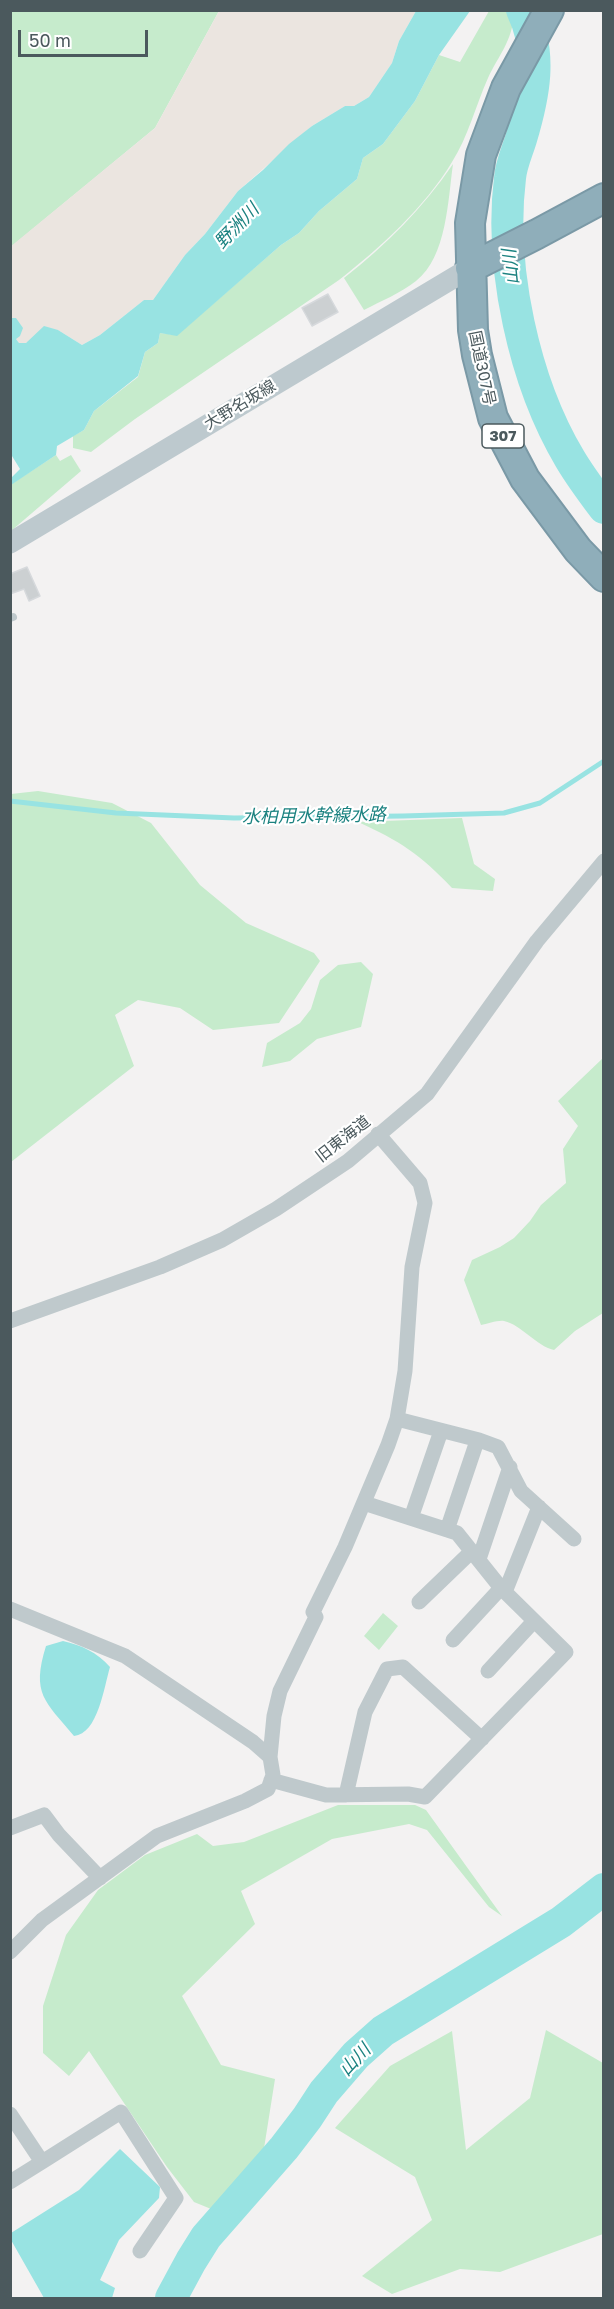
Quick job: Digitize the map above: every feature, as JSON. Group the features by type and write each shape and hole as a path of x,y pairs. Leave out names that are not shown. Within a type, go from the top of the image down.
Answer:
{"highway":[{"name":"国道307号","path":"549,10 506,88 482,155 470,222 480,263 476,346 493,418 525,479 578,550 603,577"},
{"path":"480,263 603,198"}],"main road":[{"name":"大野名坂線","path":"10,543 480,263"}],"street":[{"name":"旧東海道","path":"10,1321 160,1267 222,1240 276,1209 348,1161 427,1094 537,941 603,861"},
{"path":"12,1946 42,1920 157,1836 245,1801 268,1789 273,1775 270,1757 274,1716 280,1691 316,1617 313,1612 364,1503 397,1419 405,1371 412,1267 425,1203 420,1183 378,1134"},
{"path":"397,1419 498,1447 521,1491 574,1539"},
{"path":"411,1518 441,1431"},
{"path":"447,1530 479,1440"},
{"path":"419,1602 475,1555 510,1467"},
{"path":"271,1780 326,1795 408,1794 425,1797 566,1652 503,1590 462,1538 447,1530 364,1503"},
{"path":"453,1640 503,1590 539,1507"},
{"path":"10,1610 125,1656 253,1742 270,1757"},
{"path":"488,1671 534,1621"},
{"path":"346,1796 364,1712 387,1669 403,1667 482,1739"},
{"path":"10,1828 44,1815 59,1835 100,1878"},
{"path":"10,2182 122,2112 176,2198 140,2252"},
{"path":"10,2114 42,2162"}],"green space":[{"path":"10,11 219,11 155,128 11,247"},
{"path":"489,11 509,11 514,15 508,40 488,78 458,152 429,195 401,226 339,280 135,419 91,452 73,448 73,436 84,430 94,411 138,377 145,352 158,343 160,333 177,335 281,245 299,233 319,211 357,179 363,158 383,144 415,101 439,55 460,62"},
{"path":"453,164 444,227 434,258 416,281 364,310 344,278 403,225"},
{"path":"56,455 60,461 71,455 81,471 11,531 10,485"},
{"path":"38,791 112,803 151,823 200,885 246,923 314,953 320,961 279,1023 213,1030 180,1008 138,1000 115,1015 134,1066 11,1162 11,794"},
{"path":"462,818 474,864 495,879 493,891 452,888 409,849 358,822"},
{"path":"361,962 373,974 361,1027 317,1039 290,1061 262,1067 267,1043 300,1023 311,1009 320,980 338,965"},
{"path":"603,1058 603,1313 575,1331 554,1350 547,1348 511,1323 502,1321 481,1325 464,1280 472,1260 514,1238 541,1205 566,1183 563,1149 578,1126 558,1101"},
{"path":"383,1613 398,1626 379,1650 364,1636"},
{"path":"338,1805 415,1805 426,1810 502,1916 489,1907 427,1830 409,1824 332,1839 241,1891 255,1924 182,1996 221,2065 275,2079 262,2161 216,2211 194,2202 167,2167 89,2051 69,2076 43,2053 43,2006 66,1935 98,1890 145,1855 197,1834 213,1846 244,1842"},
{"path":"546,2030 603,2063 603,2234 500,2272 460,2269 392,2294 362,2276 432,2220 415,2177 335,2128 390,2066 452,2031 466,2150 530,2098"}],"sand":[{"path":"219,11 416,11 399,41 392,63 369,97 354,106 345,106 312,126 238,191 205,234 185,255 153,300 144,300 100,335 82,345 58,330 26,343 19,343 16,339 16,318 11,318 10,247 155,128"}],"water":[{"name":"野洲川","path":"416,11 470,11 439,55 415,101 383,144 363,158 357,179 319,211 299,233 281,245 177,336 160,333 158,343 145,352 138,376 94,411 84,430 57,446 56,455 11,485 11,478 20,469 11,457 11,318 16,318 23,328 16,339 19,343 26,343 44,326 58,330 82,345 100,335 144,300 153,300 185,255 205,234 238,191 312,126 345,106 354,106 369,97 392,63 399,41"},
{"path":"63,1641 88,1650 110,1667 94,1719 82,1733 74,1736 48,1705 41,1686 40,1675 46,1646"},
{"path":"120,2149 160,2187 159,2198 119,2240 100,2280 115,2288 112,2298 44,2298 11,2240 11,2233 79,2190"}],"building":[{"path":"328,294 338,312 312,326 302,308"},
{"path":"27,567 40,596 29,601 24,589 10,594 10,574"}],"waterway":[{"name":"山川","path":"522,10 533,42 534,74 530,107 510,178 508,249 512,286 528,360 540,395 570,459 604,508"},
{"name":"水柏用水幹線水路","path":"10,801 116,813 234,818 504,813 540,803 604,761"},
{"name":"山川","path":"171,2298 206,2237 284,2148 324,2092 356,2055 383,2031 561,1922 604,1889"}]}
